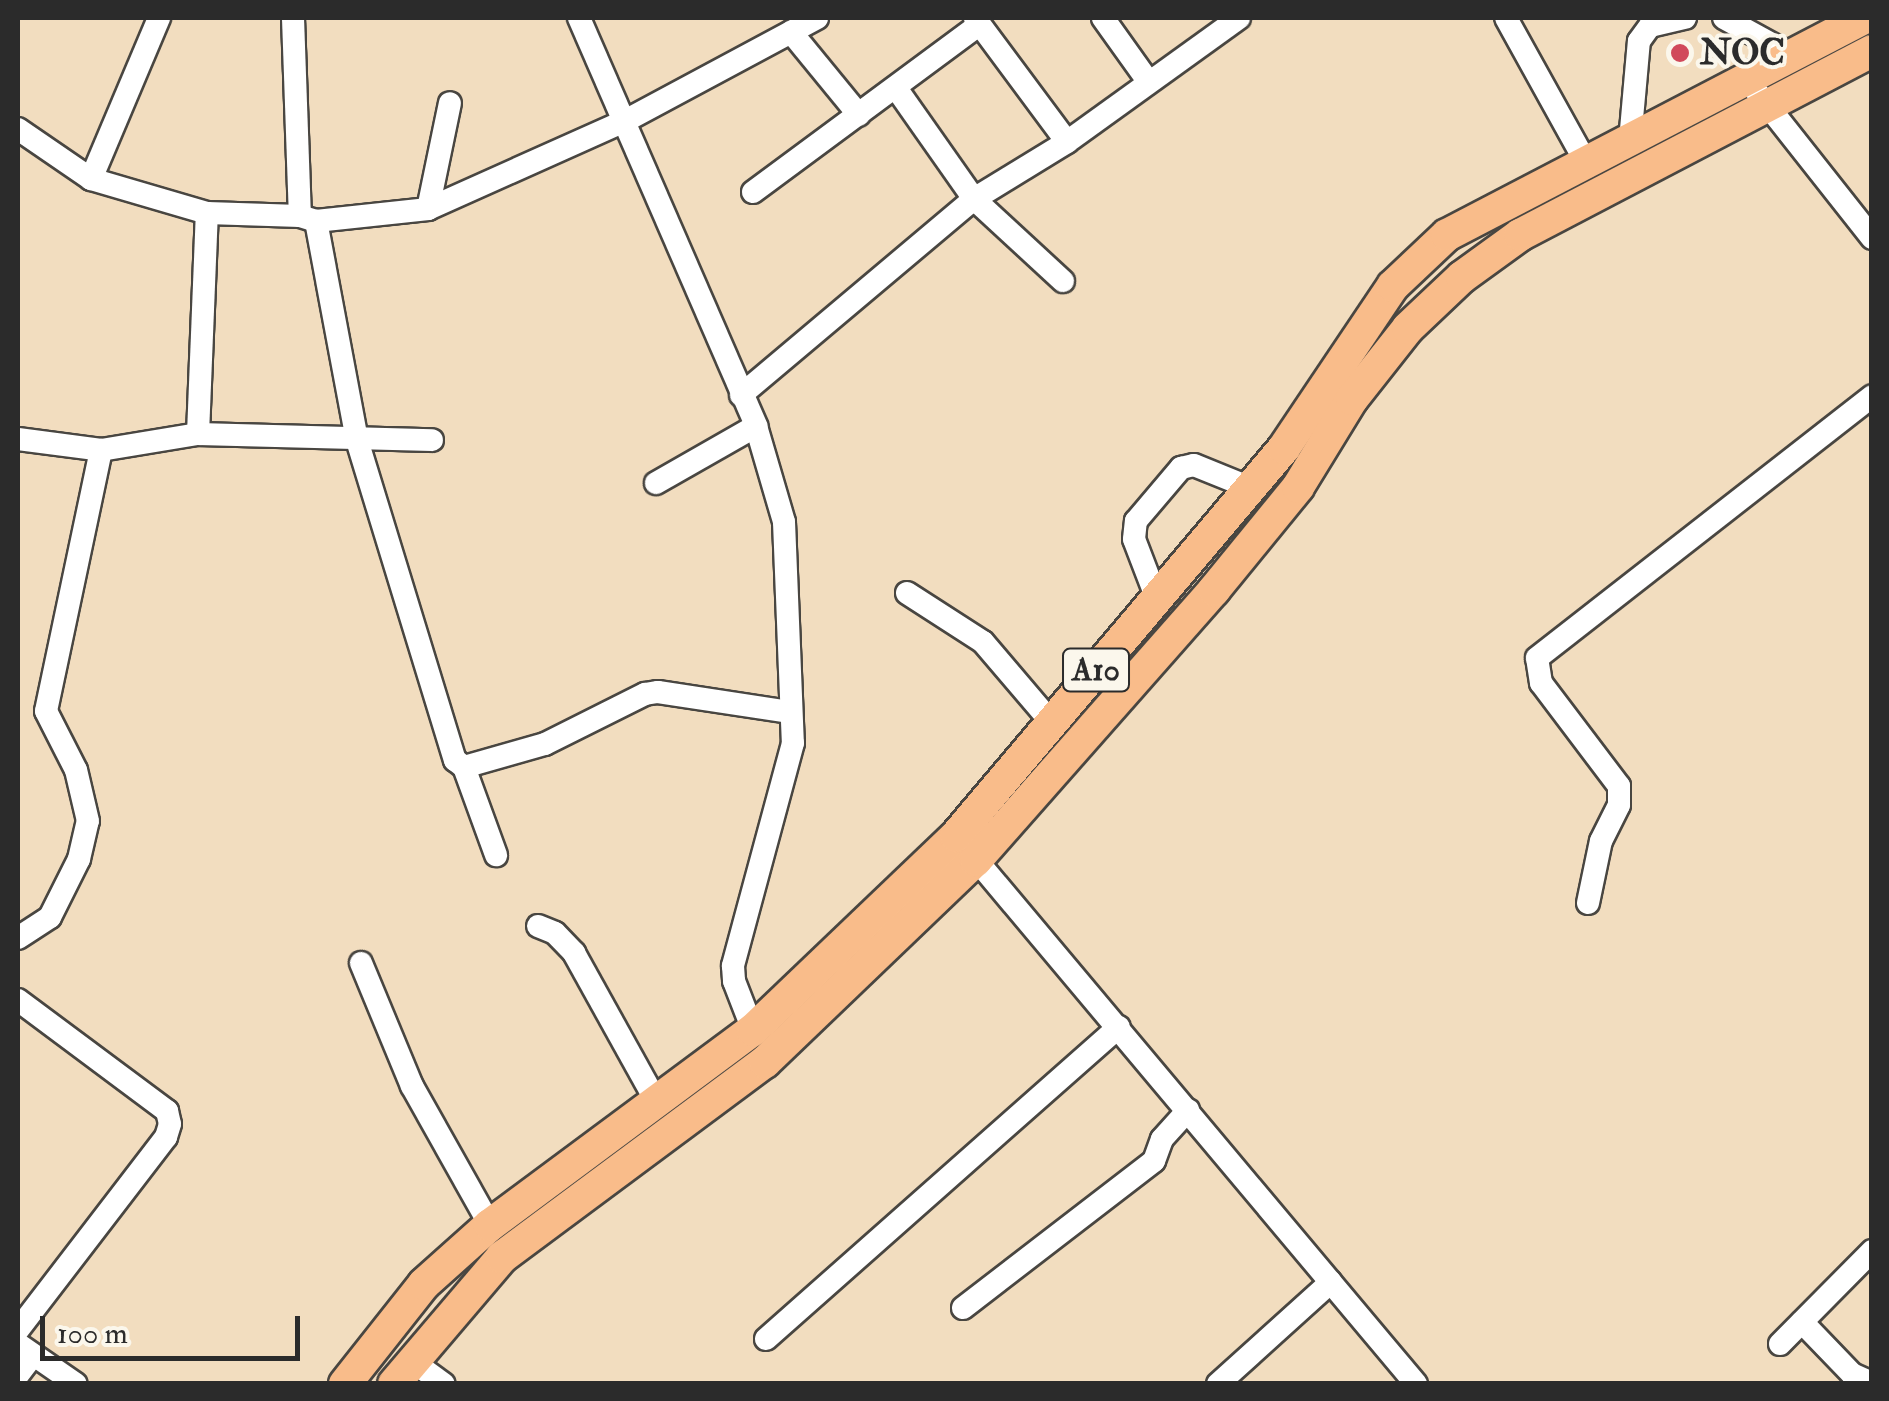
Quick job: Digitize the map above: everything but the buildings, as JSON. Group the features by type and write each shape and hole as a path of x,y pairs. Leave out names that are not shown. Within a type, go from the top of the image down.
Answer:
{"highway":[{"name":"A10","path":"345,1384 424,1284 490,1225 753,1030 966,848 1051,722 1284,448 1393,286 1446,235 1630,141 1808,38 1862,18"},
{"name":"A10","path":"403,1372 502,1257 765,1062 1214,590 1298,487 1352,399 1408,328 1462,277 1520,235 1872,51"}],"street":[{"path":"293,18 308,218 357,440 455,760 464,767 496,854"},
{"path":"579,18 756,426 784,522 793,742 733,966 734,981 753,1030"},
{"path":"18,129 90,179 206,212 308,218 428,209 625,122 817,18"},
{"path":"1103,18 1148,81"},
{"path":"1506,18 1587,164"},
{"path":"1630,141 1639,41 1650,26 1685,18"},
{"path":"1724,18 1808,38"},
{"path":"741,395 974,199 1066,142 1234,19"},
{"path":"90,179 151,21"},
{"path":"753,192 896,88 978,21 1066,142"},
{"path":"791,32 858,116"},
{"path":"1745,77 1872,238"},
{"path":"896,88 974,199 1062,281"},
{"path":"428,209 450,103"},
{"path":"198,434 206,212"},
{"path":"1588,902 1601,841 1619,805 1619,786 1541,682 1537,658 1868,407"},
{"path":"656,483 756,426"},
{"path":"18,439 101,450 198,434 432,440"},
{"path":"18,938 50,917 79,859 88,821 76,770 46,711 101,450"},
{"path":"1157,599 1134,538 1136,521 1181,468 1194,465 1251,488"},
{"path":"1188,564 1214,590"},
{"path":"907,592 984,642 1051,722"},
{"path":"464,767 545,744 644,694 658,692 791,712"},
{"path":"966,848 1416,1384"},
{"path":"538,926 555,933 574,953 656,1099"},
{"path":"361,963 412,1086 490,1225"},
{"path":"18,1000 167,1111 170,1124 166,1137 18,1330"},
{"path":"766,1340 1119,1027"},
{"path":"962,1308 1154,1161 1162,1139 1188,1110"},
{"path":"1780,1344 1872,1251"},
{"path":"1218,1384 1331,1282"},
{"path":"1802,1322 1852,1374 1872,1383"},
{"path":"18,1375 25,1349 76,1384"},
{"path":"403,1372 444,1384"}],"place":[{"name":"NOC","path":"1680,53"}]}
